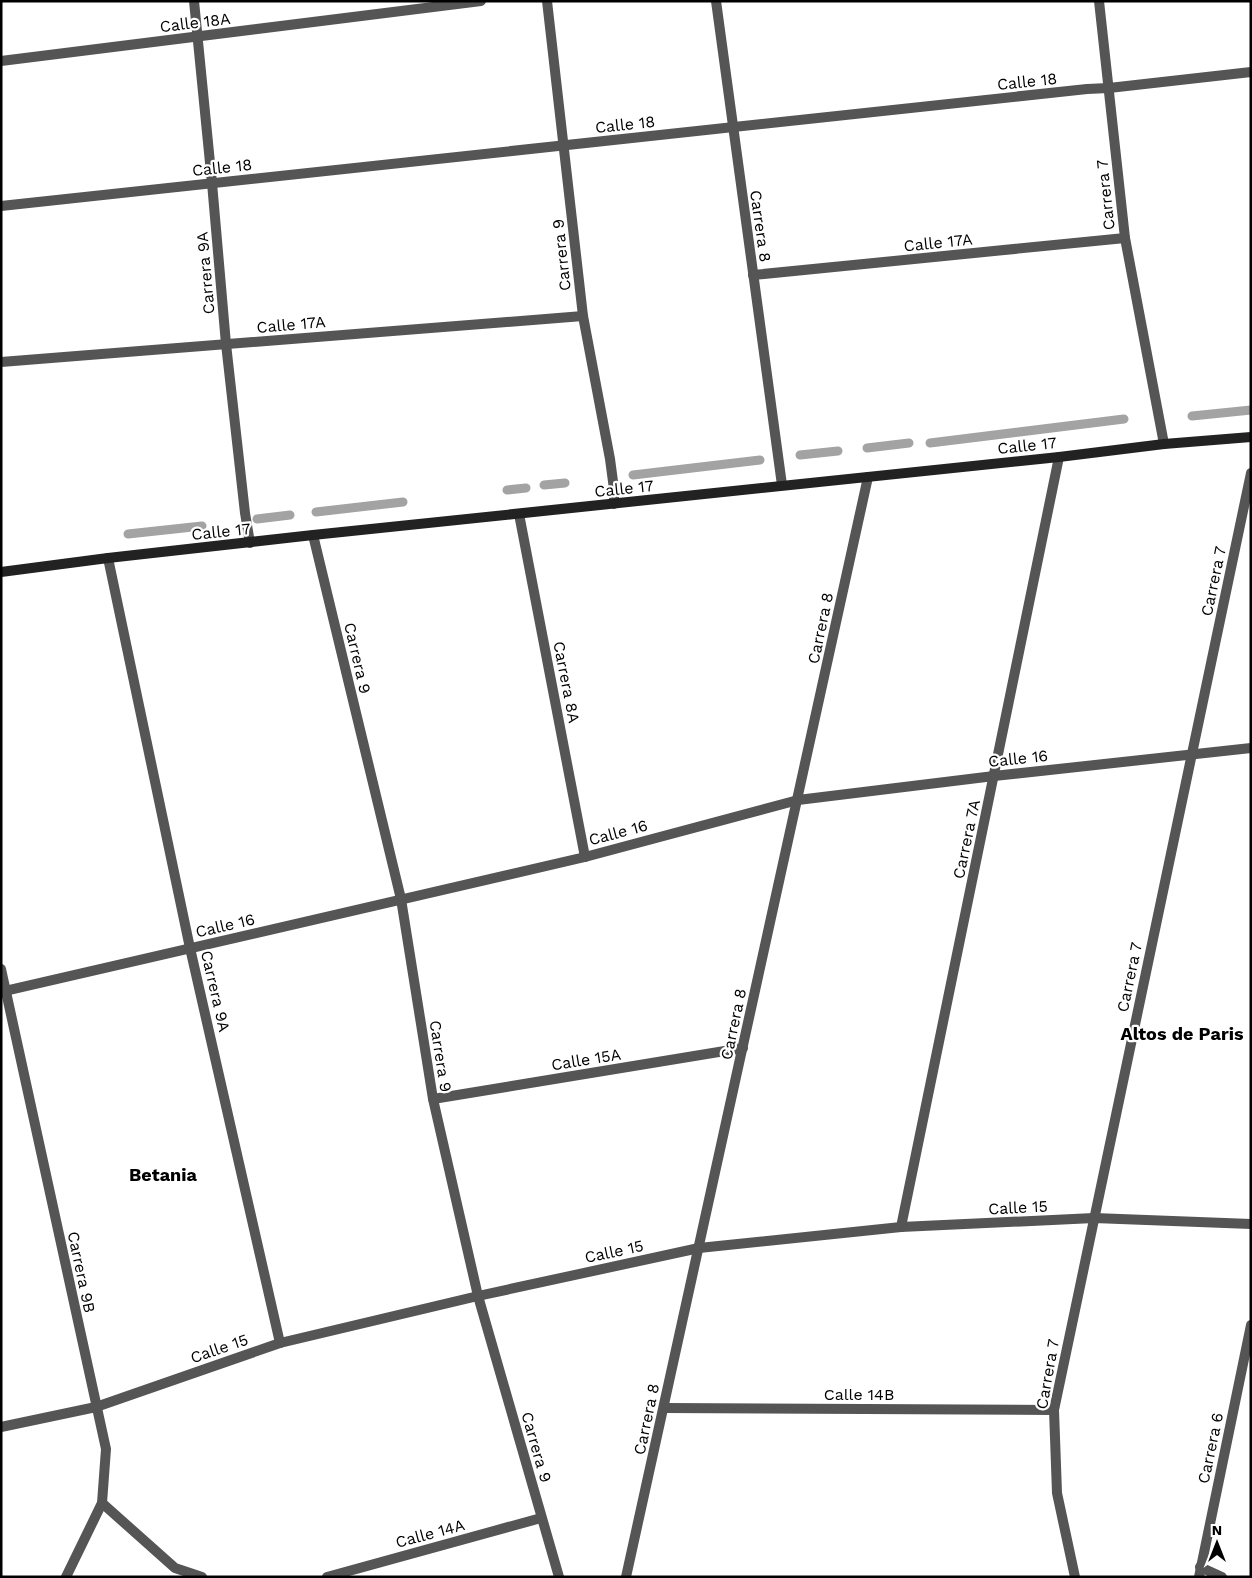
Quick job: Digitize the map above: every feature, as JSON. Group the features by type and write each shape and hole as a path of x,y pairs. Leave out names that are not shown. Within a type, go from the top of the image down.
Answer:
{"main road":[{"name":"Calle 17","path":"1,572 314,535 1059,457 1164,444 1251,437"}],"street":[{"name":"Carrera 9A","path":"194,1 226,344 250,543"},
{"name":"Calle 18A","path":"1,61 481,1"},
{"name":"Carrera 9","path":"547,1 583,316 610,459 614,504"},
{"name":"Carrera 8","path":"716,1 782,485"},
{"name":"Carrera 7","path":"1099,1 1125,238 1164,444"},
{"name":"Calle 18","path":"1,206 1251,72"},
{"name":"Calle 17A","path":"753,275 1125,238"},
{"name":"Calle 17A","path":"1,362 583,316"},
{"name":"Carrera 7A","path":"901,1228 1059,457"},
{"name":"Carrera 7","path":"1075,1577 1057,1493 1054,1410 1251,473"},
{"name":"Carrera 8","path":"626,1577 868,477"},
{"name":"Carrera 8A","path":"519,514 585,857"},
{"name":"Carrera 9","path":"314,535 400,899 433,1099 478,1296 559,1577"},
{"name":"Carrera 9A","path":"108,558 190,948 280,1343"},
{"name":"Calle 16","path":"4,991 585,857 798,800 1251,748"},
{"name":"Carrera 9B","path":"1,968 4,991 106,1449 102,1503 66,1577"},
{"name":"Calle 15A","path":"433,1099 743,1048"},
{"name":"Calle 15","path":"1,1426 96,1407 280,1343 478,1296 699,1248 901,1228 1094,1218 1251,1224"},
{"name":"Carrera 6","path":"1199,1572 1251,1325"},
{"name":"Calle 14B","path":"664,1408 1054,1410"},
{"path":"102,1503 176,1568 202,1577"},
{"name":"Calle 14A","path":"327,1577 541,1518"},
{"path":"1199,1572 1222,1577"}],"waterway":[{"path":"1192,416 1251,410"},
{"path":"930,443 1124,419"},
{"path":"867,448 909,443"},
{"path":"800,455 838,451"},
{"path":"633,475 760,460"},
{"path":"544,485 565,483"},
{"path":"507,490 526,488"},
{"path":"316,512 403,502"},
{"path":"257,519 290,515"},
{"path":"128,534 202,526"}],"district":[{"name":"Altos de Paris","path":"1182,1034"},
{"name":"Betania","path":"163,1175"}]}
